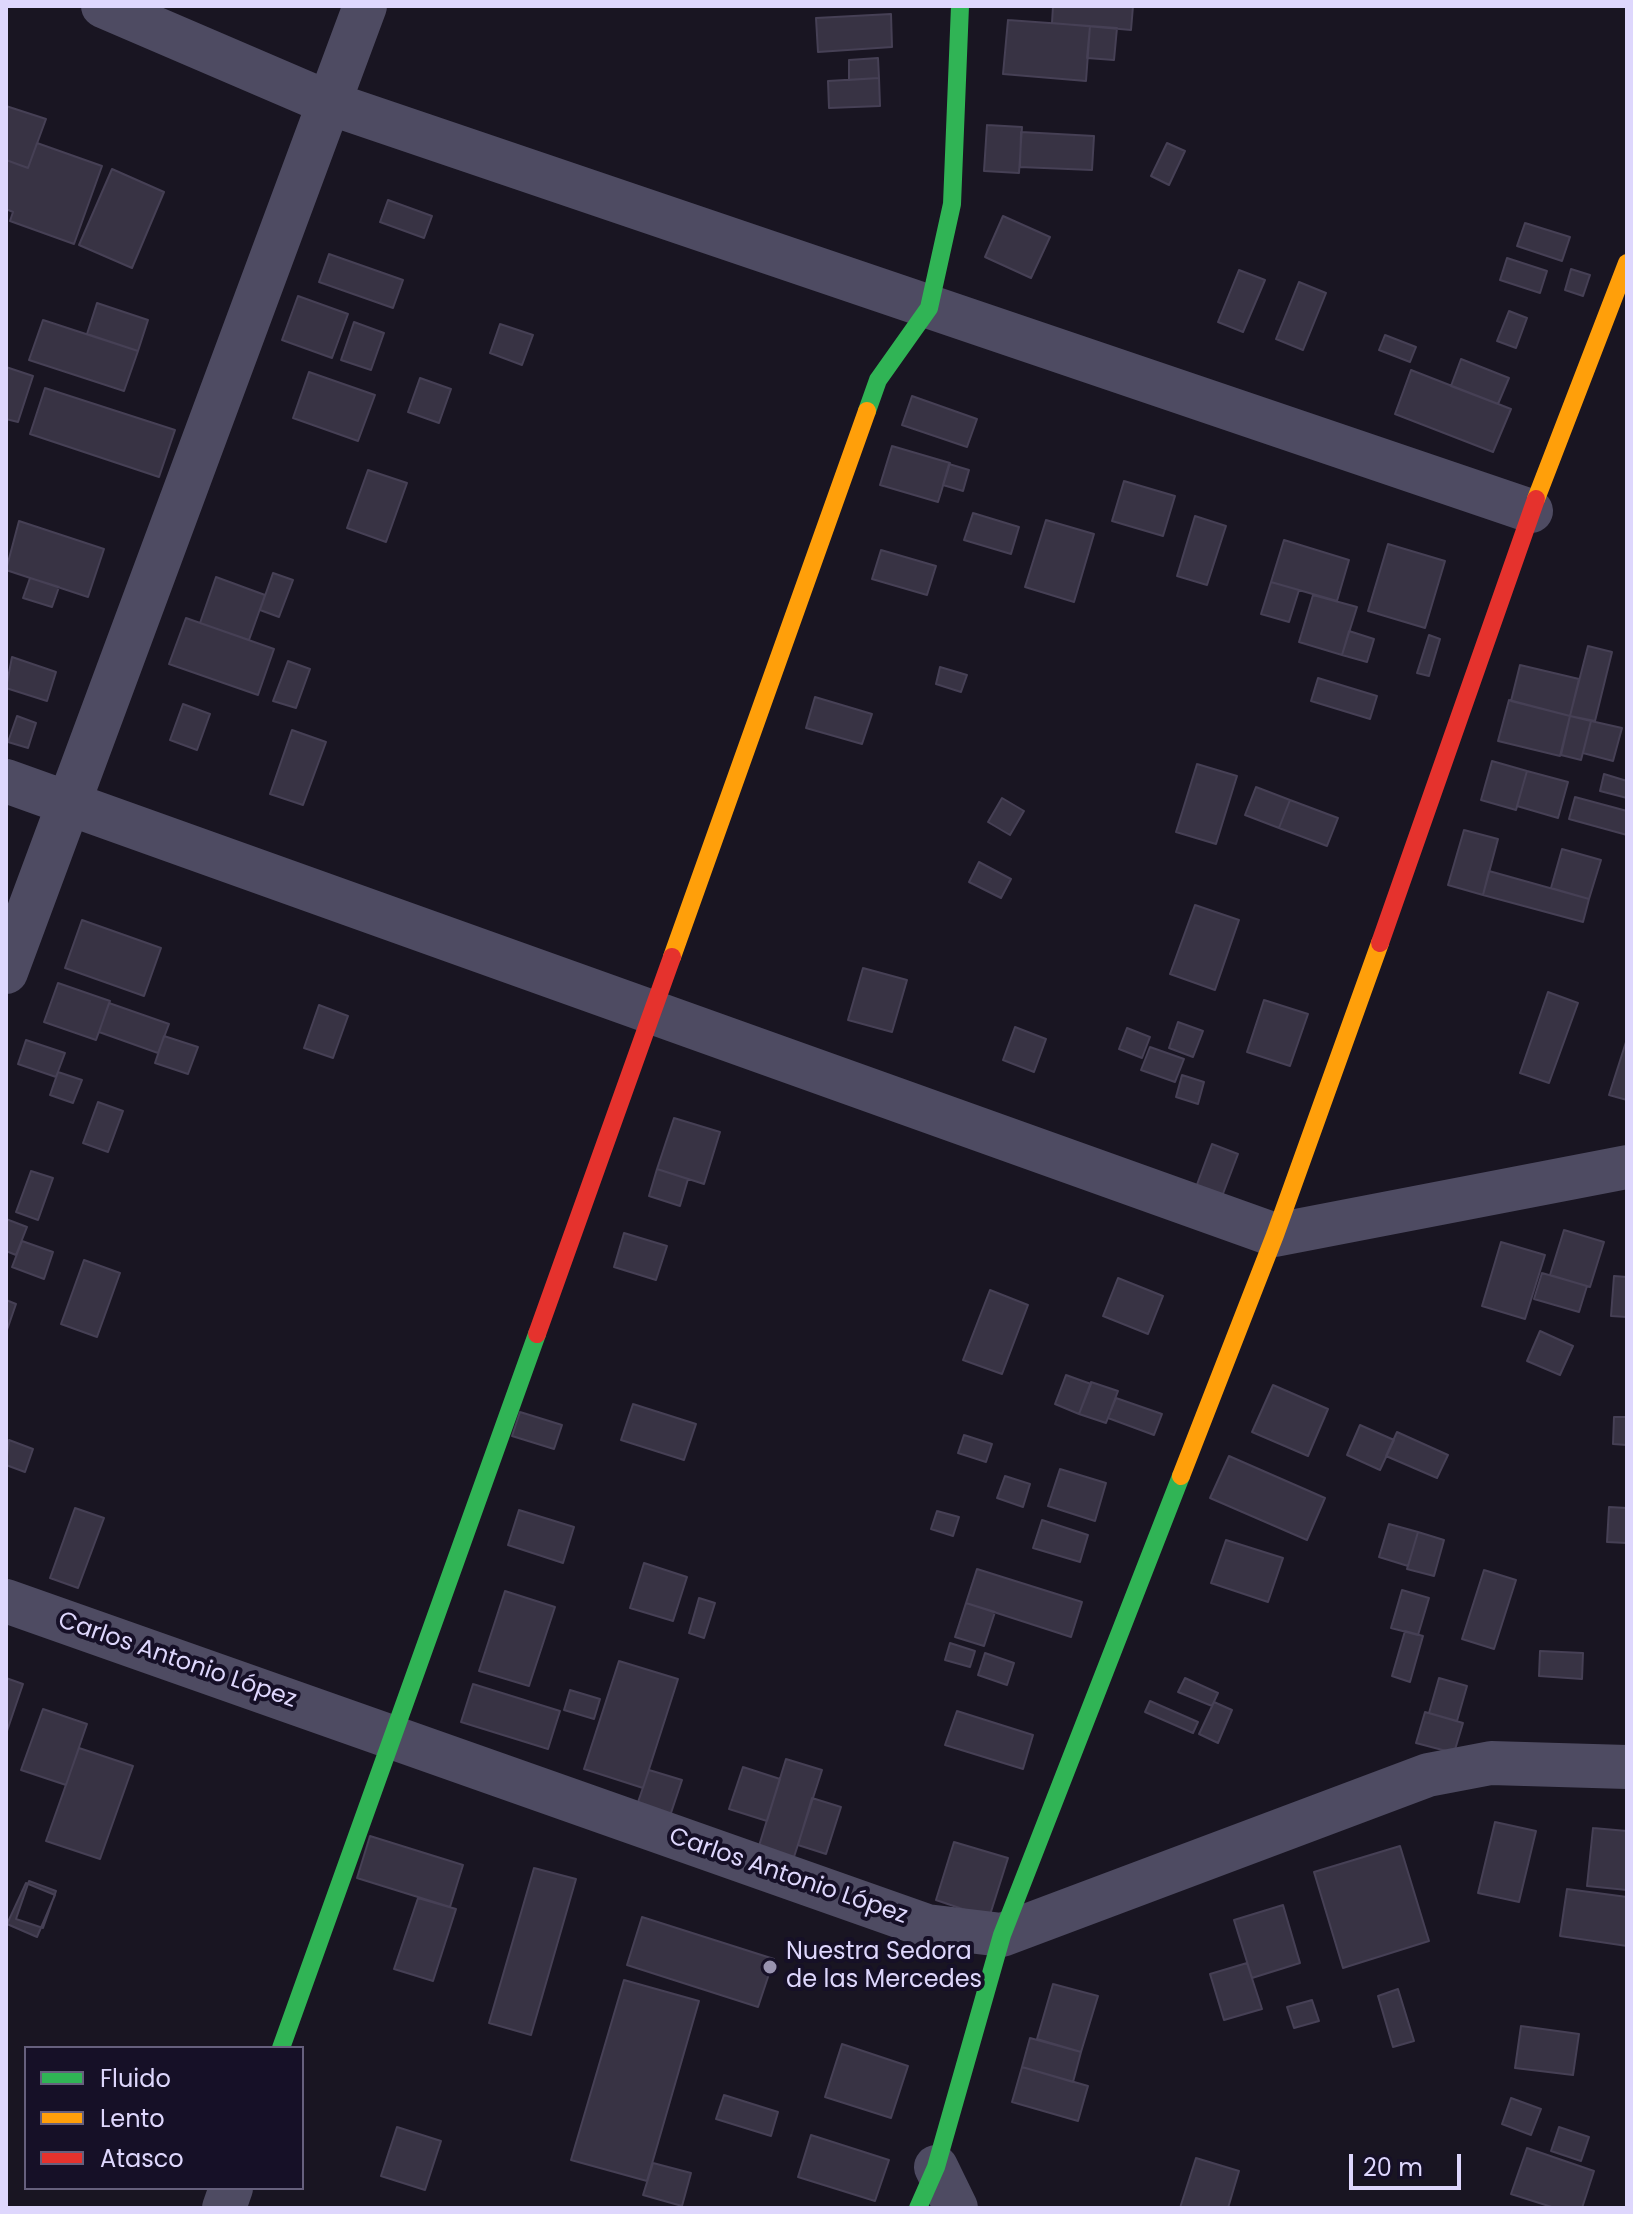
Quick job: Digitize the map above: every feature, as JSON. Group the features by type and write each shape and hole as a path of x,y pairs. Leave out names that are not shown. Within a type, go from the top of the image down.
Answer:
{"street":[{"path":"103,6 329,103 1531,511"},
{"path":"6,972 365,6"},
{"path":"282,2046 878,380 929,308 952,204 960,6"},
{"path":"918,2208 936,2167 1002,1935 1275,1235 1502,603 1531,511 1627,263"},
{"path":"6,781 1275,1235 1627,1167"},
{"name":"Carlos Antonio López","path":"6,1601 927,1926 1002,1935 1428,1775 1491,1763 1627,1767"},
{"path":"936,2167 956,2208"}],"building":[{"path":"1053,6 1133,6 1131,30 1052,23"},
{"path":"891,14 892,47 818,52 816,18"},
{"path":"1008,20 1090,26 1086,81 1003,74"},
{"path":"1090,26 1117,28 1114,60 1087,58"},
{"path":"878,58 879,78 849,80 849,60"},
{"path":"879,78 880,106 829,108 828,81"},
{"path":"6,106 46,119 28,168 6,160"},
{"path":"987,125 1022,127 1019,173 984,171"},
{"path":"1021,132 1094,136 1092,170 1020,167"},
{"path":"37,143 102,166 74,244 10,221 13,212 6,209 6,160 28,168"},
{"path":"1167,143 1185,151 1169,185 1151,176"},
{"path":"112,169 164,192 132,268 79,245"},
{"path":"388,200 432,216 424,238 380,222"},
{"path":"1003,216 1050,237 1031,278 985,257"},
{"path":"1525,223 1570,237 1562,261 1517,246"},
{"path":"329,254 403,280 393,308 319,282"},
{"path":"1507,258 1547,271 1540,293 1500,280"},
{"path":"1571,269 1590,275 1583,296 1565,290"},
{"path":"1239,270 1265,280 1243,332 1218,322"},
{"path":"1299,282 1326,293 1303,350 1276,339"},
{"path":"298,296 348,314 332,358 282,340"},
{"path":"97,303 148,320 138,351 87,334"},
{"path":"1509,311 1527,318 1516,348 1497,341"},
{"path":"43,320 138,351 124,391 29,360"},
{"path":"354,322 384,333 371,370 341,360"},
{"path":"500,324 533,335 522,365 490,353"},
{"path":"1385,335 1416,347 1410,362 1379,350"},
{"path":"1461,359 1509,378 1498,404 1451,386"},
{"path":"6,367 33,376 18,422 6,419"},
{"path":"1411,370 1511,409 1493,452 1395,414"},
{"path":"309,372 375,395 358,441 293,418"},
{"path":"420,378 451,389 439,423 408,412"},
{"path":"45,388 175,430 159,477 30,434"},
{"path":"912,396 977,419 967,447 902,425"},
{"path":"892,446 950,463 938,502 880,485"},
{"path":"949,464 969,470 963,491 943,485"},
{"path":"368,470 407,483 386,542 347,528"},
{"path":"1124,481 1175,496 1163,536 1112,521"},
{"path":"973,513 1019,527 1011,554 964,540"},
{"path":"1195,516 1226,526 1207,585 1177,576"},
{"path":"1046,520 1094,534 1074,602 1025,587"},
{"path":"19,521 104,549 88,597 6,570"},
{"path":"1284,540 1349,560 1337,601 1271,582"},
{"path":"1388,544 1445,561 1425,628 1368,611"},
{"path":"881,550 936,566 927,595 872,579"},
{"path":"273,573 293,580 279,617 260,610"},
{"path":"216,577 265,595 249,640 200,623"},
{"path":"30,578 59,587 52,607 23,598"},
{"path":"1271,582 1299,590 1289,622 1261,614"},
{"path":"1313,595 1357,607 1342,655 1299,642"},
{"path":"186,618 274,649 258,695 169,664"},
{"path":"1349,631 1374,639 1367,662 1342,655"},
{"path":"1429,635 1440,639 1429,676 1417,673"},
{"path":"1588,646 1612,652 1595,721 1570,716"},
{"path":"12,657 56,672 47,701 6,688"},
{"path":"288,661 310,669 296,708 273,701"},
{"path":"1520,665 1579,679 1570,716 1511,701"},
{"path":"940,667 967,675 961,692 936,684"},
{"path":"1318,678 1377,696 1370,719 1311,701"},
{"path":"815,697 872,714 862,744 806,728"},
{"path":"1509,700 1570,716 1560,756 1498,741"},
{"path":"183,704 210,714 197,750 170,740"},
{"path":"17,716 36,723 28,748 8,742"},
{"path":"1570,716 1591,721 1581,760 1561,755"},
{"path":"1591,721 1622,728 1613,761 1583,753"},
{"path":"292,730 326,742 303,805 270,794"},
{"path":"1492,761 1527,771 1516,810 1481,800"},
{"path":"1197,764 1237,776 1216,844 1176,832"},
{"path":"1527,771 1568,782 1558,818 1517,806"},
{"path":"1604,774 1627,781 1627,798 1600,791"},
{"path":"1256,787 1290,800 1279,828 1245,815"},
{"path":"1575,797 1627,811 1627,835 1569,819"},
{"path":"1002,798 1024,811 1010,835 988,822"},
{"path":"1290,800 1338,818 1327,846 1279,828"},
{"path":"1464,830 1498,839 1483,895 1448,885"},
{"path":"1562,849 1601,860 1589,899 1551,888"},
{"path":"979,862 1011,879 1001,898 969,882"},
{"path":"1489,871 1589,899 1583,922 1483,895"},
{"path":"1195,905 1239,920 1215,990 1170,974"},
{"path":"82,920 161,948 144,996 65,968"},
{"path":"863,968 907,980 892,1032 848,1020"},
{"path":"58,983 110,1001 96,1040 44,1022"},
{"path":"1548,992 1578,1003 1549,1083 1520,1073"},
{"path":"1264,1000 1308,1014 1290,1066 1247,1052"},
{"path":"109,1003 169,1024 158,1053 99,1032"},
{"path":"319,1005 348,1016 333,1058 304,1048"},
{"path":"1178,1022 1203,1031 1193,1057 1169,1048"},
{"path":"1015,1027 1046,1039 1034,1072 1003,1060"},
{"path":"1127,1028 1150,1037 1142,1058 1119,1049"},
{"path":"164,1036 198,1047 188,1074 155,1063"},
{"path":"26,1040 65,1053 56,1077 18,1064"},
{"path":"1627,1042 1627,1100 1609,1095"},
{"path":"1150,1047 1184,1059 1175,1082 1141,1070"},
{"path":"58,1072 82,1080 73,1103 50,1095"},
{"path":"1182,1075 1204,1082 1198,1104 1176,1097"},
{"path":"98,1102 123,1111 108,1152 83,1143"},
{"path":"674,1118 720,1132 704,1184 657,1169"},
{"path":"1212,1144 1238,1154 1221,1199 1195,1190"},
{"path":"657,1169 688,1179 680,1206 649,1196"},
{"path":"31,1171 53,1178 38,1220 16,1212"},
{"path":"6,1219 27,1227 16,1255 6,1251"},
{"path":"1564,1230 1604,1242 1590,1287 1550,1275"},
{"path":"624,1233 667,1246 656,1280 614,1267"},
{"path":"22,1241 53,1252 44,1279 12,1267"},
{"path":"1501,1242 1545,1255 1525,1319 1482,1306"},
{"path":"84,1260 120,1273 97,1337 61,1324"},
{"path":"1542,1273 1587,1286 1579,1312 1534,1299"},
{"path":"1614,1276 1627,1277 1627,1317 1611,1316"},
{"path":"1118,1278 1163,1296 1148,1334 1103,1316"},
{"path":"990,1290 1028,1305 1002,1374 963,1360"},
{"path":"6,1300 16,1304 7,1330 6,1329"},
{"path":"1540,1331 1573,1346 1560,1375 1527,1361"},
{"path":"1066,1375 1091,1384 1079,1414 1055,1404"},
{"path":"1091,1382 1118,1391 1106,1423 1079,1414"},
{"path":"1273,1385 1328,1409 1308,1456 1252,1432"},
{"path":"1116,1398 1162,1414 1154,1435 1108,1418"},
{"path":"633,1404 696,1424 684,1460 621,1440"},
{"path":"520,1412 562,1425 554,1449 512,1436"},
{"path":"1614,1417 1627,1417 1627,1445 1613,1444"},
{"path":"1360,1425 1394,1440 1380,1470 1347,1455"},
{"path":"1397,1432 1448,1455 1437,1478 1386,1456"},
{"path":"964,1435 992,1444 986,1462 958,1453"},
{"path":"9,1440 33,1449 25,1472 6,1465"},
{"path":"1229,1456 1325,1498 1307,1540 1210,1498"},
{"path":"1060,1469 1106,1483 1095,1521 1048,1506"},
{"path":"1005,1476 1030,1484 1023,1507 997,1498"},
{"path":"1609,1507 1627,1508 1627,1543 1607,1542"},
{"path":"75,1508 104,1518 78,1588 50,1578"},
{"path":"519,1510 574,1527 563,1563 508,1545"},
{"path":"937,1511 959,1517 953,1536 931,1529"},
{"path":"1042,1520 1088,1535 1080,1562 1033,1548"},
{"path":"1389,1524 1418,1532 1408,1566 1379,1557"},
{"path":"1418,1532 1444,1540 1434,1576 1407,1569"},
{"path":"1226,1540 1283,1558 1268,1602 1211,1583"},
{"path":"644,1563 687,1577 673,1621 630,1608"},
{"path":"977,1569 1082,1602 1071,1637 966,1603"},
{"path":"1484,1570 1516,1580 1494,1649 1462,1639"},
{"path":"1402,1590 1429,1598 1418,1635 1391,1628"},
{"path":"505,1591 555,1607 529,1686 479,1671"},
{"path":"699,1598 715,1603 704,1638 689,1633"},
{"path":"966,1603 995,1612 984,1646 955,1637"},
{"path":"1405,1631 1423,1636 1410,1682 1392,1676"},
{"path":"950,1643 975,1651 970,1667 945,1660"},
{"path":"1540,1651 1583,1653 1582,1679 1539,1676"},
{"path":"985,1653 1014,1663 1007,1685 978,1675"},
{"path":"619,1661 678,1679 643,1788 584,1769"},
{"path":"6,1678 23,1684 6,1734"},
{"path":"1185,1678 1218,1693 1212,1706 1178,1692"},
{"path":"1439,1678 1467,1686 1457,1721 1429,1713"},
{"path":"473,1684 560,1711 548,1749 461,1722"},
{"path":"570,1690 600,1699 594,1719 564,1710"},
{"path":"1150,1701 1198,1722 1193,1733 1145,1712"},
{"path":"1214,1702 1232,1710 1218,1743 1199,1734"},
{"path":"43,1709 87,1724 66,1785 21,1770"},
{"path":"957,1711 1033,1735 1023,1769 945,1745"},
{"path":"1425,1712 1463,1723 1454,1753 1416,1743"},
{"path":"79,1748 133,1766 100,1859 46,1841"},
{"path":"786,1759 822,1770 793,1860 758,1849"},
{"path":"743,1767 780,1779 767,1821 729,1809"},
{"path":"649,1770 682,1780 669,1819 636,1808"},
{"path":"812,1798 841,1807 826,1854 798,1845"},
{"path":"1495,1822 1536,1831 1519,1902 1478,1893"},
{"path":"1593,1828 1627,1831 1627,1890 1587,1886"},
{"path":"370,1836 463,1865 450,1907 357,1878"},
{"path":"954,1842 1008,1858 989,1918 936,1900"},
{"path":"1400,1846 1429,1941 1343,1968 1314,1872"},
{"path":"534,1868 576,1879 531,2035 489,2023"},
{"path":"29,1881 56,1891 43,1928 16,1919"},
{"path":"26,1883 55,1895 37,1937 7,1924"},
{"path":"1567,1889 1627,1897 1627,1946 1560,1936"},
{"path":"418,1898 456,1909 433,1981 394,1969"},
{"path":"1283,1905 1300,1963 1252,1978 1234,1920"},
{"path":"642,1917 774,1959 758,2007 627,1965"},
{"path":"1247,1963 1262,2009 1224,2020 1210,1974"},
{"path":"624,1980 699,2001 647,2181 571,2160"},
{"path":"1053,1984 1098,1996 1081,2052 1037,2039"},
{"path":"1398,1989 1414,2041 1393,2047 1378,1996"},
{"path":"1312,2000 1319,2021 1294,2028 1287,2007"},
{"path":"1521,2026 1579,2034 1573,2075 1515,2068"},
{"path":"1030,2038 1081,2052 1073,2082 1022,2067"},
{"path":"842,2044 908,2066 891,2118 825,2097"},
{"path":"1022,2067 1088,2086 1078,2121 1012,2102"},
{"path":"724,2095 778,2112 771,2136 716,2119"},
{"path":"1511,2098 1541,2109 1531,2135 1502,2124"},
{"path":"397,2127 441,2141 425,2190 381,2176"},
{"path":"1559,2127 1589,2137 1581,2161 1551,2151"},
{"path":"811,2135 889,2160 875,2201 798,2177"},
{"path":"1527,2148 1594,2171 1582,2208 1555,2208 1511,2194"},
{"path":"1196,2158 1239,2171 1228,2208 1180,2208"},
{"path":"653,2163 691,2173 682,2206 643,2195"}],"traffic: fast":[{"path":"867,411 878,380 929,308 952,204 960,6"},
{"path":"282,2046 537,1334"},
{"path":"918,2208 936,2167 1002,1935 1181,1476"}],"traffic: slow":[{"path":"1536,499 1627,263"},
{"path":"672,957 867,411"},
{"path":"1181,1476 1275,1235 1380,943"}],"traffic: jam":[{"path":"1380,943 1536,499"},
{"path":"537,1334 672,957"}],"place":[{"name":"Nuestra Sedora de las Mercedes","path":"770,1967"}]}
